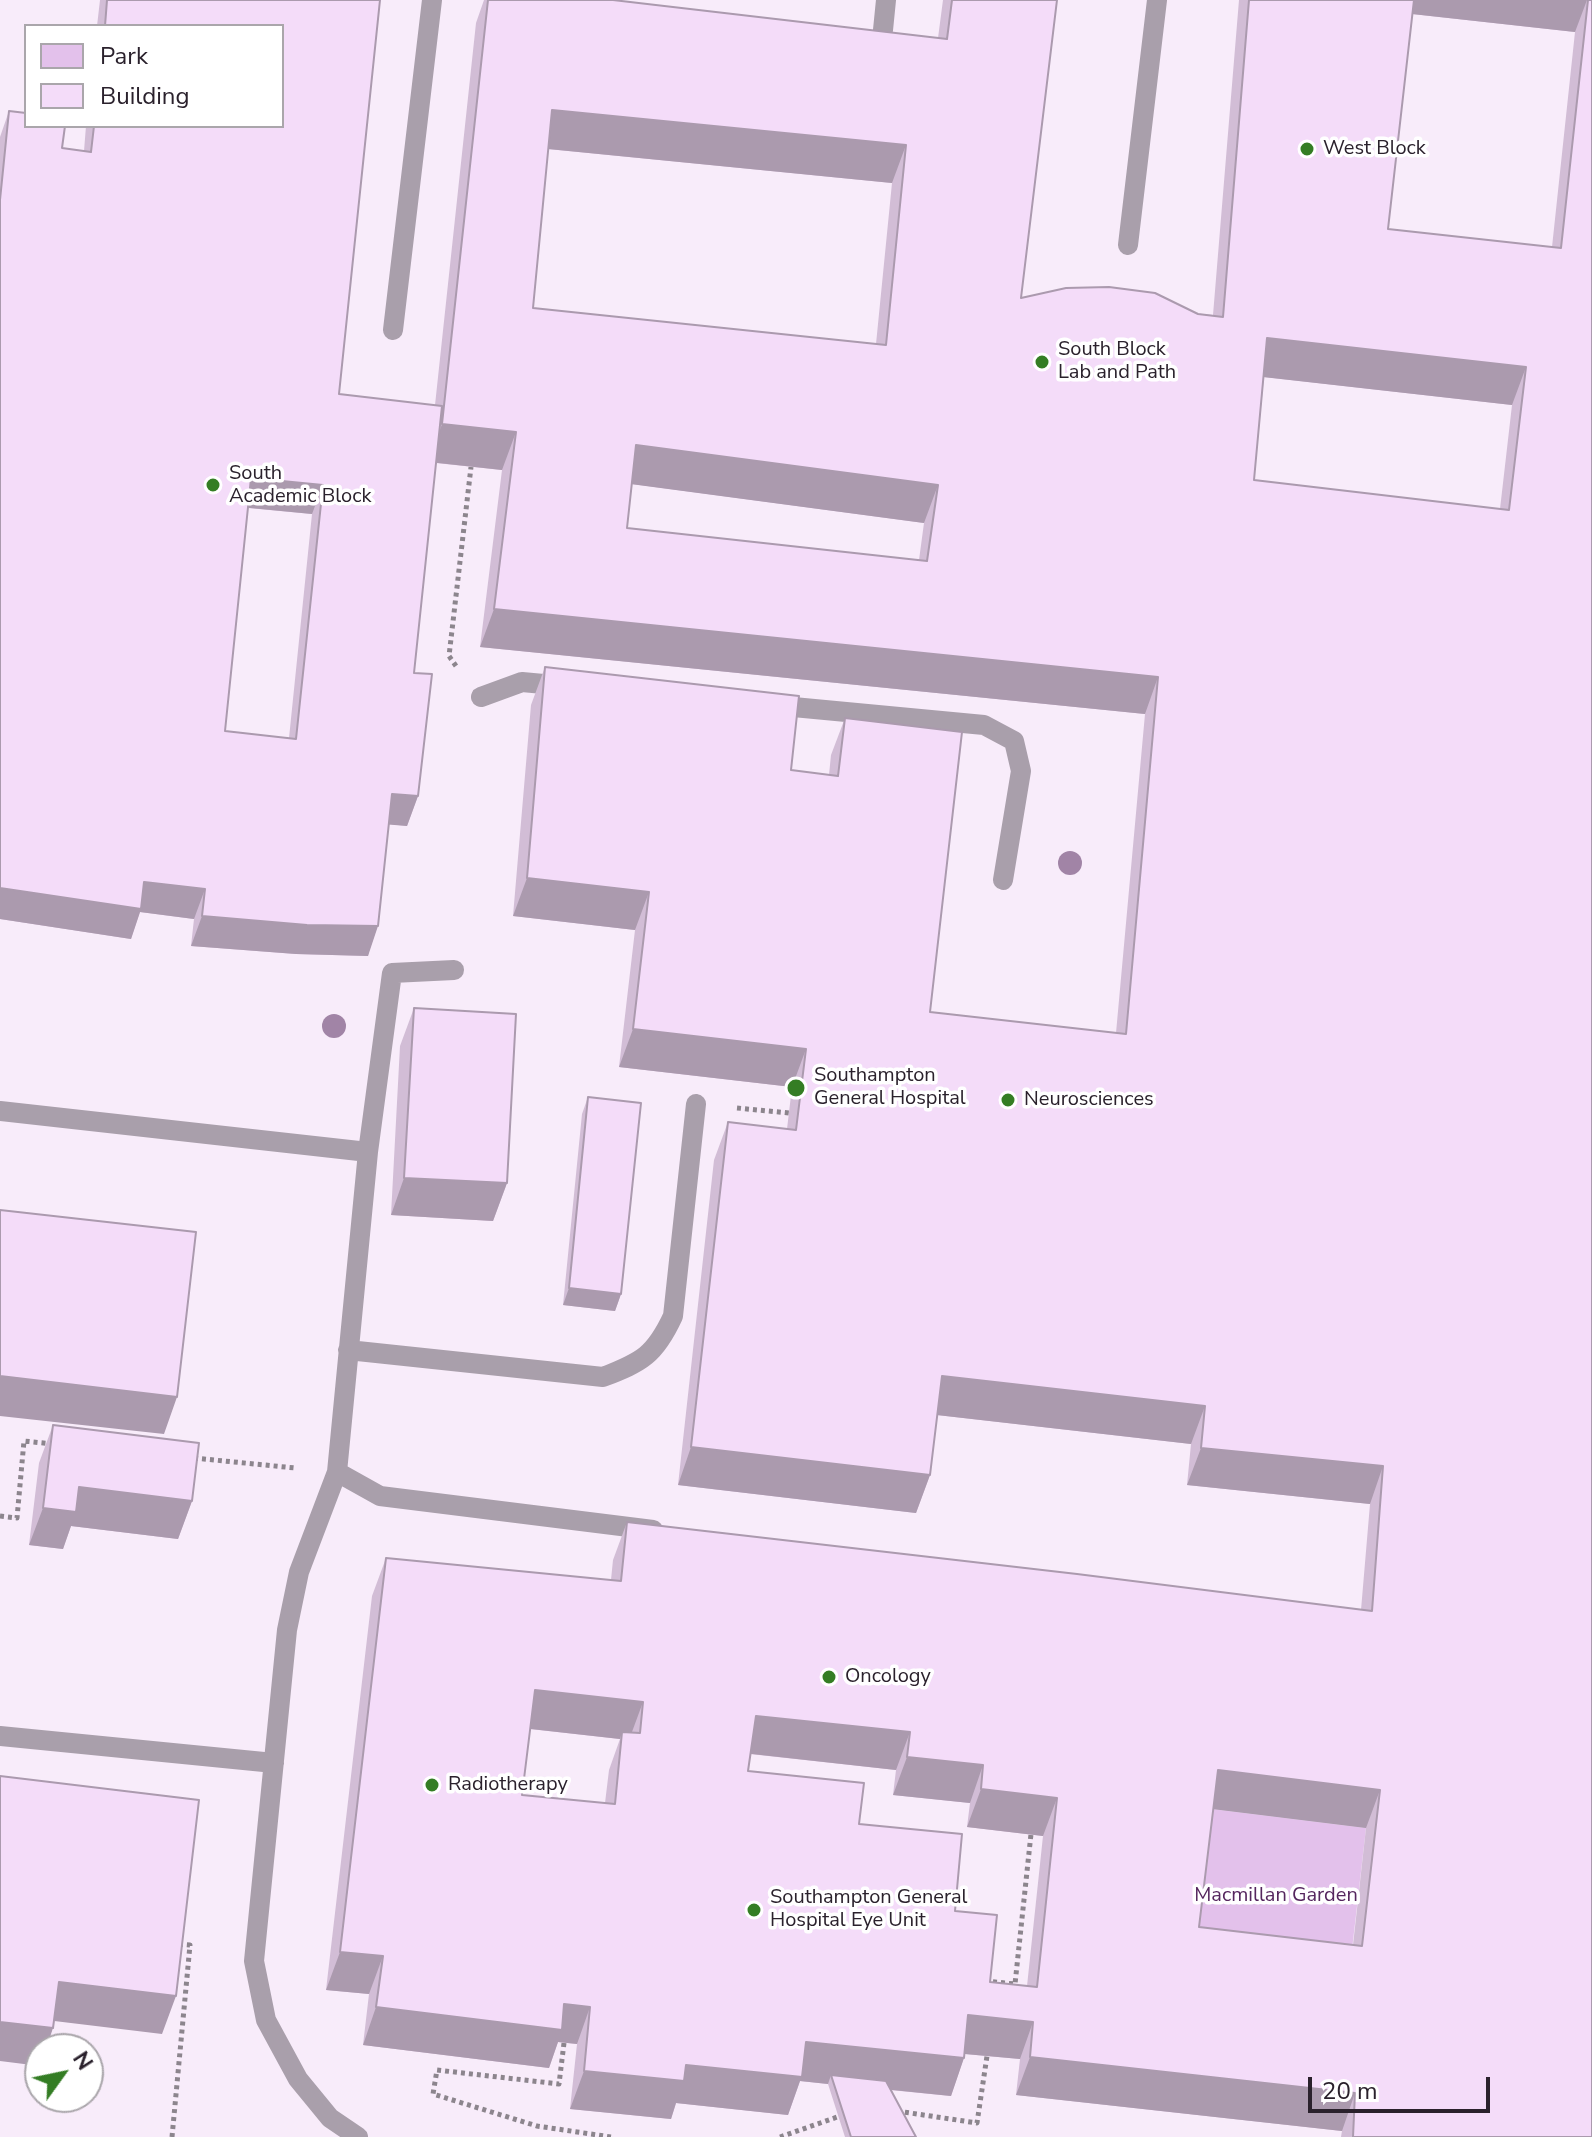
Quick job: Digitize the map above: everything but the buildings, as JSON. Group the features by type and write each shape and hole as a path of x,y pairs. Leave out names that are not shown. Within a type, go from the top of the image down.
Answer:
{"lane":[{"path":"393,330 432,0"},
{"path":"883,30 886,0"},
{"path":"1128,245 1157,0"},
{"path":"481,697 522,682 585,688"},
{"path":"757,703 984,725 1014,741 1021,771 1003,880"},
{"path":"358,2137 330,2118 298,2079 266,2020 254,1961 287,1630 299,1572 337,1472 368,1152 392,973 454,970"},
{"path":"348,1350 603,1377 634,1364 660,1343 673,1316 696,1104"},
{"path":"0,1111 368,1152"},
{"path":"337,1472 380,1496 678,1533"},
{"path":"0,1736 274,1763"}],"path":[{"path":"471,467 449,656 481,697"},
{"path":"696,1104 789,1113"},
{"path":"0,1516 17,1518 24,1441 55,1445"},
{"path":"181,1457 337,1472"},
{"path":"980,1981 1015,1984 1031,1834"},
{"path":"172,2137 190,1945 173,1943"},
{"path":"564,2043 559,2084 437,2070 433,2094 537,2126 611,2137"},
{"path":"894,2111 977,2123 987,2056"},
{"path":"780,2137 852,2114"},
{"path":"535,2137 537,2126"}],"shaded area":[{"name":"Southampton General Hospital","path":"0,0 1592,0 1592,2137 0,2137"}],"green space":[{"name":"Macmillan Garden","path":"1204,1808 1366,1828 1348,1984 1186,1965"}],"place":[{"name":"West Block","path":"1307,149"},
{"name":"South Block Lab and Path","path":"1042,362"},
{"name":"South Academic Block","path":"213,485"},
{"name":"Southampton General Hospital","path":"796,1088"},
{"name":"Neurosciences","path":"1008,1100"},
{"name":"Oncology","path":"829,1677"},
{"name":"Radiotherapy","path":"432,1785"},
{"name":"Southampton General Hospital Eye Unit","path":"754,1910"}]}
